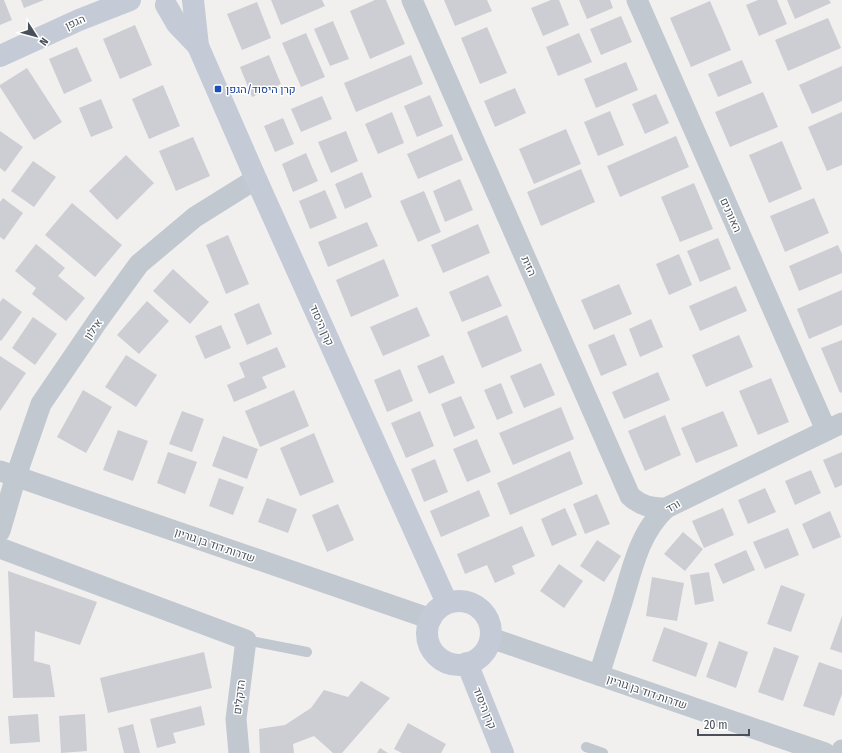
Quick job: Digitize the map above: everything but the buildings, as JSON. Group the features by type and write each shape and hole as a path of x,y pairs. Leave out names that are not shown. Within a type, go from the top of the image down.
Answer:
{"street":[{"name":"הגפן","path":"0,56 79,20 130,0"},
{"path":"162,2 173,6 180,5 190,0"},
{"name":"קרן היסוד","path":"193,0 198,46 256,179 448,603"},
{"name":"הזית","path":"412,0 630,496 636,502 645,506 666,508"},
{"name":"האורנים","path":"637,0 834,426"},
{"name":"קרן היסוד","path":"162,2 177,24 198,46"},
{"name":"אילון","path":"0,531 8,474 41,404 99,319 140,264 195,217 256,179"},
{"name":"ורד","path":"599,675 638,550 651,525 666,508 834,426"},
{"name":"שדרות דוד בן גוריון","path":"8,474 431,618"},
{"path":"0,548 246,640"},
{"path":"466,601 475,605 483,611 491,628 491,638 487,648 480,657 467,664 448,662 439,657 433,650 428,640 428,629 431,618 435,612 448,603 466,601"},
{"name":"שדרות דוד בן גוריון","path":"491,638 825,753"},
{"name":"הדקלים","path":"239,753 236,718 246,640"},
{"name":"קרן היסוד","path":"467,664 502,753"}],"lane":[{"path":"246,640 307,652"},
{"path":"586,747 604,753"}],"place":[{"name":"קרן היסוד/הגפן","path":"218,89"}]}
